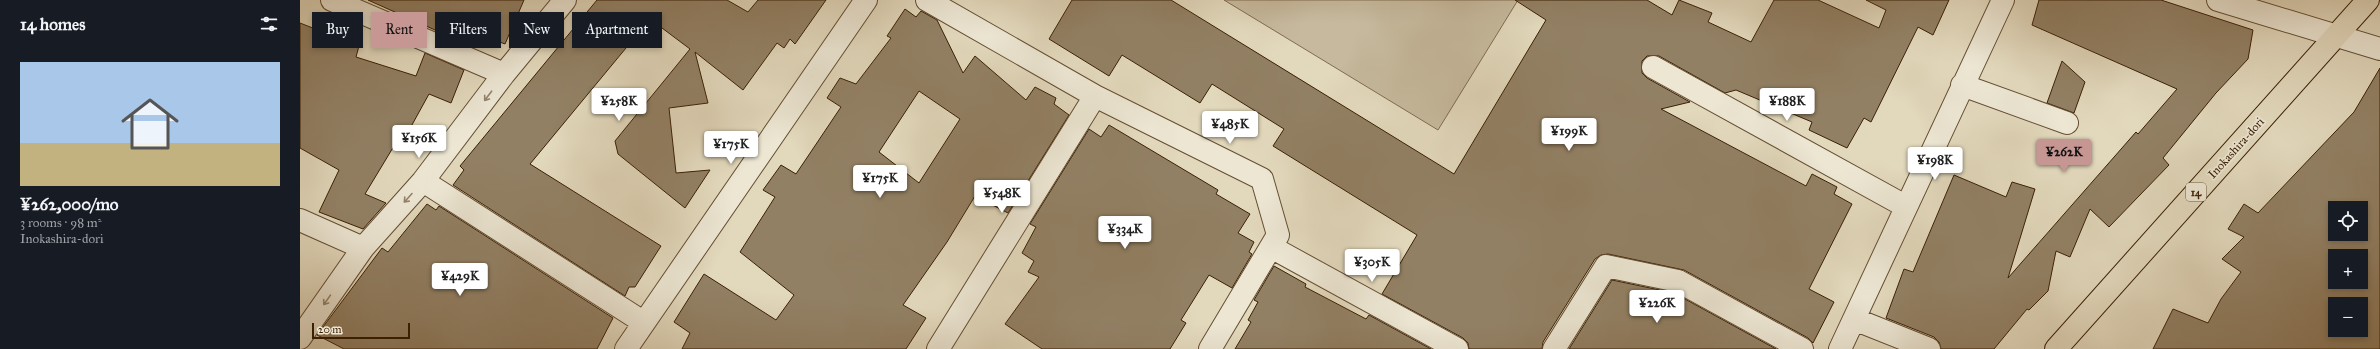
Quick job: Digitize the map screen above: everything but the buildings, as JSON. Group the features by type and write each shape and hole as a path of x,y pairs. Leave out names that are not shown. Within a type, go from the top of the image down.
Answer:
{"main road":[{"name":"Inokashira-dori","path":"2056,349 2368,0"}],"street":[{"path":"332,0 504,74"},
{"path":"300,338 363,248 423,181 504,74 565,0"},
{"path":"626,349 643,322 866,0"},
{"path":"927,0 1095,96 1262,179 1278,235 1210,349"},
{"path":"1840,349 1905,206 2003,0"},
{"path":"2218,0 2380,49"},
{"path":"1653,67 1905,206"},
{"path":"1962,85 2068,122"},
{"path":"938,349 1095,96"},
{"path":"423,181 643,322"},
{"path":"300,220 363,248"},
{"path":"1271,247 1457,349"},
{"path":"1554,349 1606,266 1678,281 1802,349"},
{"path":"1854,319 1929,349"}],"shaded area":[{"path":"1224,0 1518,0 1438,130"}]}
